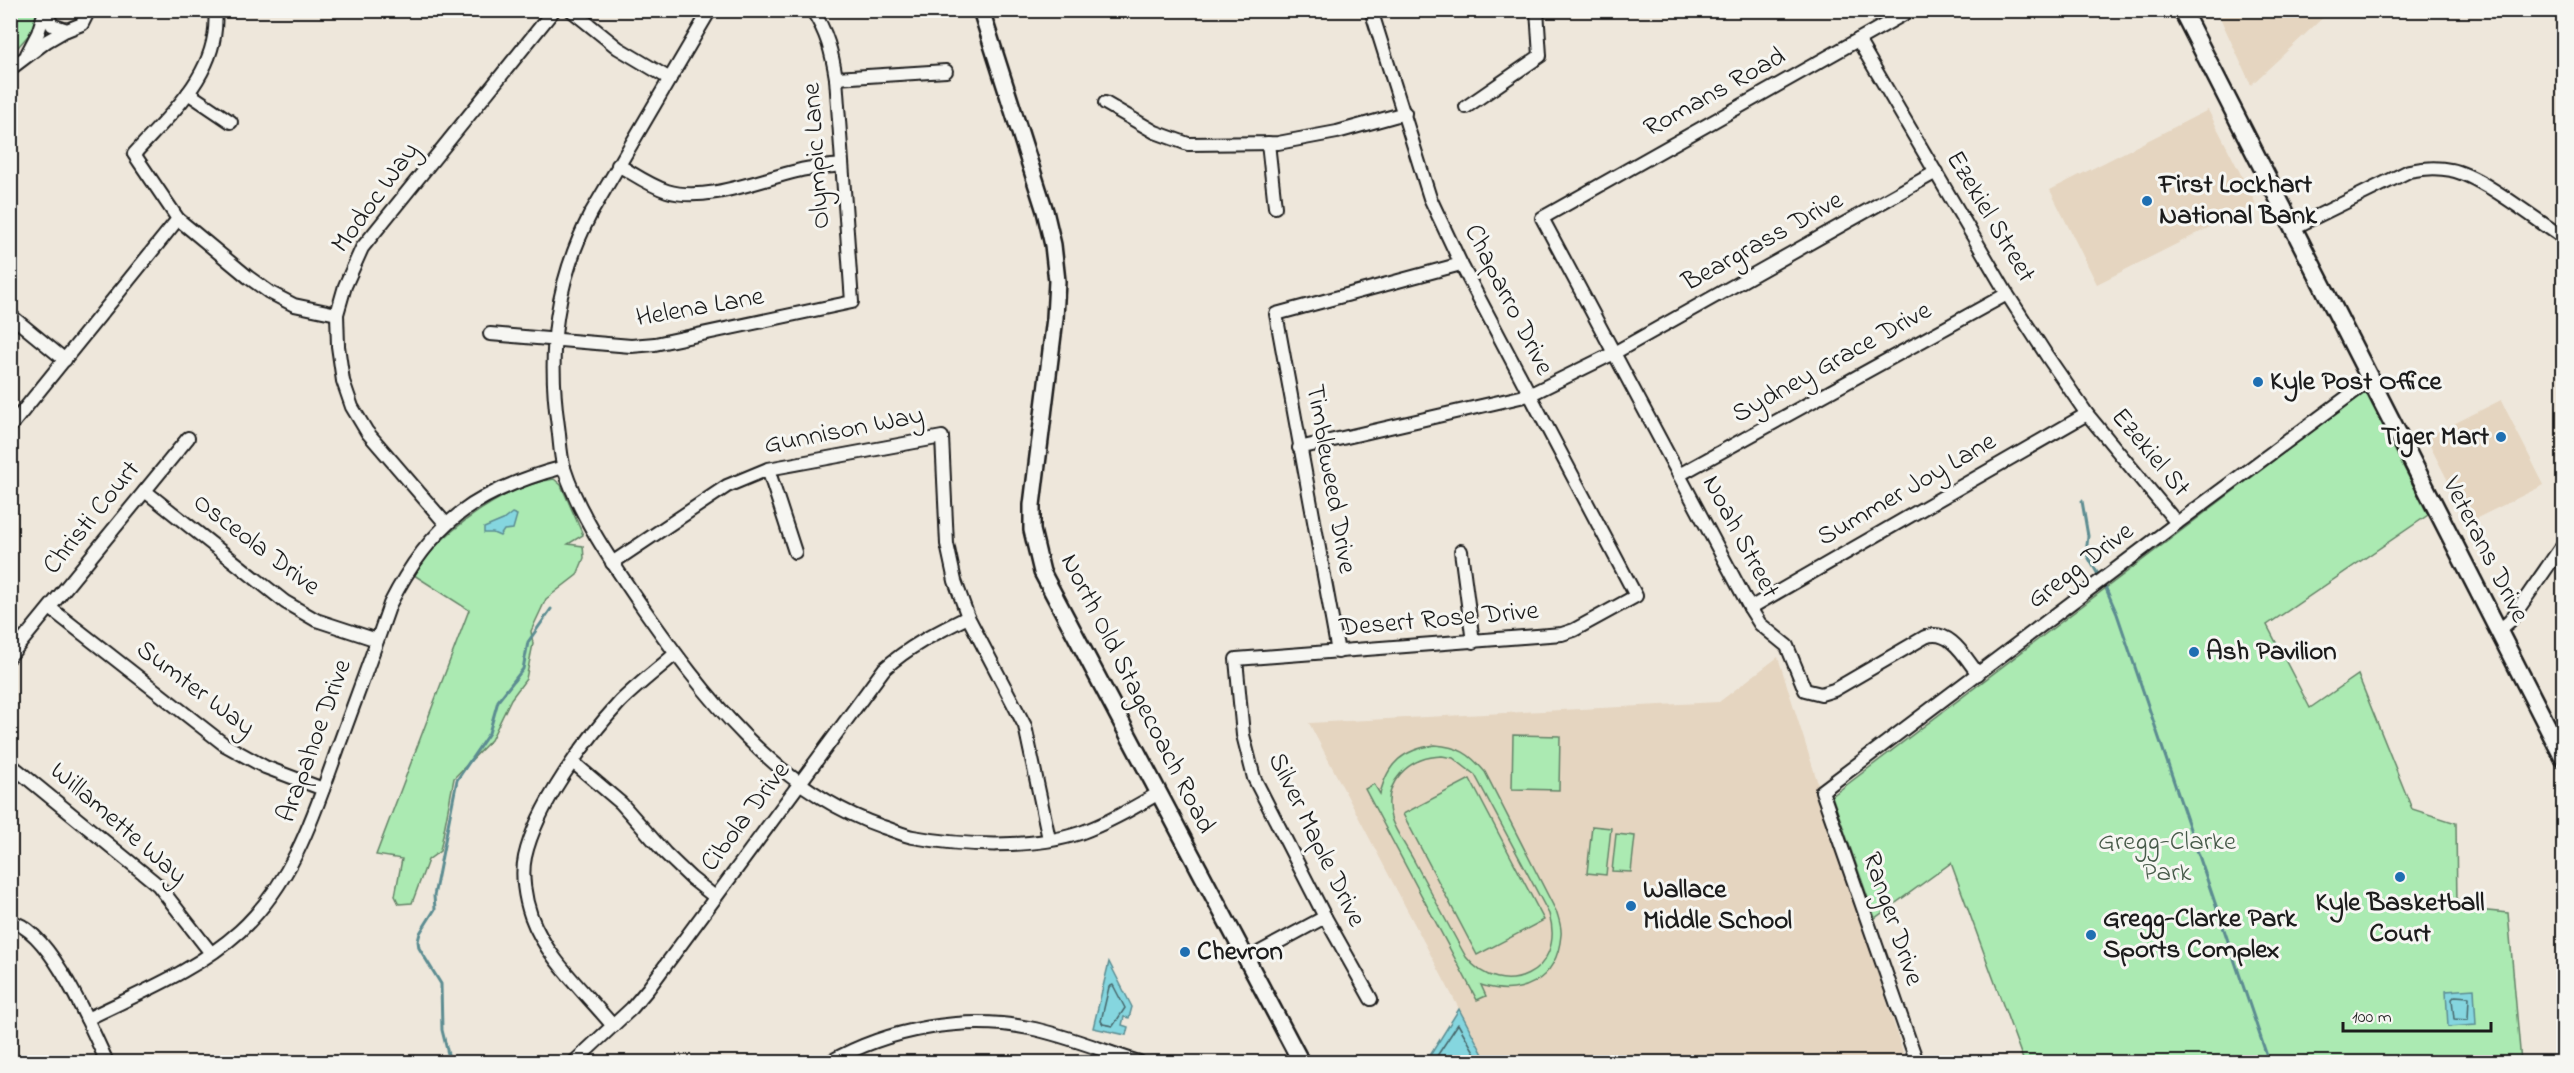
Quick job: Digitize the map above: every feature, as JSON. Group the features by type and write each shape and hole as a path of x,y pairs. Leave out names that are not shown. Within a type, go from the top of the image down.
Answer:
{"main road":[{"name":"Veterans Drive","path":"2182,10 2295,227 2370,380 2564,759"}],"street":[{"path":"215,10 215,38 196,83 134,154 178,219 196,236 269,292 294,305 337,314"},
{"name":"Modoc Way","path":"446,524 367,432 352,407 343,381 338,346 337,314 345,286 362,248 554,10"},
{"path":"571,10 618,48 670,79"},
{"path":"710,10 576,240 556,312 553,389 564,467 586,517 612,563 675,654 734,726 800,785 852,816 912,837 1001,845 1077,834 1108,821 1159,793"},
{"name":"Olympic Lane","path":"812,10 821,23 830,46 836,78 852,302"},
{"name":"North Old Stagecoach Road","path":"981,10 1045,211 1053,245 1057,281 1055,318 1032,505 1032,530 1036,550 1048,587 1301,1062"},
{"name":"Chaparro Drive","path":"1371,10 1430,198 1461,264 1636,596"},
{"path":"1466,107 1540,56 1537,10"},
{"name":"Romans Road","path":"1542,218 1911,10"},
{"path":"45,11 52,25 66,30"},
{"path":"27,55 38,33 45,11"},
{"path":"10,69 66,30 78,27 90,12"},
{"name":"Ezekiel Street","path":"1858,40 2007,294 2087,414"},
{"path":"836,78 946,71"},
{"path":"188,93 231,122"},
{"path":"1105,103 1155,132 1188,144 1268,143 1337,132 1405,113"},
{"path":"1268,143 1275,207"},
{"path":"618,165 668,191 691,194 712,192 800,170 842,165"},
{"path":"2295,227 2409,171 2423,168 2452,170 2479,181 2564,238"},
{"name":"Beargrass Drive","path":"1529,394 1614,353 1936,172"},
{"name":"Noah Street","path":"1542,218 1750,608 1760,624 1787,646 1802,685 1809,692 1821,694 1834,690 1925,637 1936,634 1948,638 1978,674"},
{"path":"10,427 178,219"},
{"name":"Timbleweed Drive","path":"1338,652 1276,314 1461,264"},
{"name":"Sydney Grace Drive","path":"1679,475 2007,294"},
{"name":"Helena Lane","path":"490,334 631,346 655,344 852,302"},
{"path":"10,315 65,360"},
{"name":"Gregg Drive","path":"1822,791 2370,380"},
{"path":"1299,448 1529,394"},
{"name":"Ezekiel St","path":"2087,414 2177,523"},
{"name":"Summer Joy Lane","path":"1750,608 2087,414"},
{"name":"Gunnison Way","path":"612,563 727,486 768,469 942,436 947,544 955,581 968,617 1025,726 1049,839"},
{"name":"Christi Court","path":"10,656 189,438"},
{"name":"Arapahoe Drive","path":"87,1019 173,977 211,953 240,931 269,899 295,859 323,789 390,604 405,574 424,547 446,524 472,504 497,489 564,467"},
{"path":"768,469 795,552"},
{"name":"Osceola Drive","path":"146,491 285,602 316,620 378,640"},
{"path":"2498,631 2510,621 2564,543"},
{"path":"1461,550 1473,642"},
{"name":"Desert Rose Drive","path":"1236,659 1563,634 1636,596"},
{"name":"Sumter Way","path":"50,608 225,745 265,767 323,789"},
{"name":"Cibola Drive","path":"574,1062 648,989 884,669 900,653 921,640 968,617"},
{"path":"613,1026 542,938 531,916 524,887 524,859 535,826 574,763 621,701 675,654"},
{"name":"Silver Maple Drive","path":"1236,659 1243,735 1254,778 1325,917 1371,999"},
{"path":"574,763 621,803 665,853 715,897"},
{"name":"Willamette Way","path":"10,764 158,885 211,953"},
{"name":"Ranger Drive","path":"1822,791 1917,1062"},
{"path":"1247,959 1325,917"},
{"path":"10,921 28,928 49,952 87,1019 107,1062"},
{"path":"830,1062 886,1038 942,1026 986,1023 1030,1028 1139,1062"}],"shaded area":[{"path":"2217,11 2330,11 2251,85"},
{"path":"2208,110 2256,204 2097,284 2050,190"},
{"path":"2501,400 2544,485 2469,522 2426,438"},
{"name":"Wallace Middle School","path":"1778,657 1906,1062 1487,1062 1309,723 1719,702"}],"green space":[{"path":"11,11 37,12 34,29 11,55"},
{"name":"Gregg-Clarke Park","path":"2365,391 2428,515 2267,625 2310,708 2358,675 2412,809 2456,823 2457,908 2508,913 2521,1062 2024,1062 1951,863 1875,918 1832,796"},
{"path":"554,479 561,485 583,535 568,544 583,546 584,558 577,575 546,599 531,631 533,644 526,679 511,699 491,740 454,778 440,851 428,860 412,903 399,904 395,896 402,859 376,855 469,610 414,575 440,542 464,521 492,502 523,487"},
{"path":"1513,735 1560,736 1559,790 1512,789"},
{"path":"1435,745 1457,749 1474,760 1485,772 1557,913 1561,932 1558,951 1544,974 1523,987 1510,989 1481,985 1486,996 1477,1000 1365,789 1374,784 1380,794 1387,774 1398,759 1424,747","holes":["1430,757 1453,758 1475,775 1549,914 1552,934 1549,952 1540,965 1528,975 1513,979 1497,978 1481,971 1466,957 1391,818 1390,793 1400,774 1419,761"]},
{"path":"1470,779 1544,920 1477,955 1403,814"},
{"path":"1592,826 1611,828 1606,875 1587,873"},
{"path":"1616,834 1635,836 1631,872 1612,871"}],"water":[{"path":"512,513 517,515 513,529 504,530 500,536 484,533 484,528 503,520"},
{"path":"1109,962 1132,1007 1129,1018 1124,1017 1122,1025 1128,1027 1126,1035 1093,1028"},
{"path":"2474,989 2476,1025 2448,1027 2446,991"},
{"path":"1459,1009 1487,1062 1426,1062"}],"waterway":[{"path":"2082,501 2088,536 2086,553 2100,578"},
{"path":"2104,584 2117,614 2269,1062"},
{"path":"450,1062 442,1030 441,984 419,948 418,941 420,933 435,909 434,896 457,780 489,733 498,701 523,669 528,642 551,609"}],"place":[{"name":"First Lockhart National Bank","path":"2147,201"},
{"name":"Kyle Post Office","path":"2258,382"},
{"name":"Tiger Mart","path":"2501,437"},
{"name":"Ash Pavilion","path":"2194,652"},
{"name":"Kyle Basketball Court","path":"2400,877"},
{"name":"Wallace Middle School","path":"1631,906"},
{"name":"Gregg-Clarke Park Sports Complex","path":"2091,935"},
{"name":"Chevron","path":"1185,952"}]}
